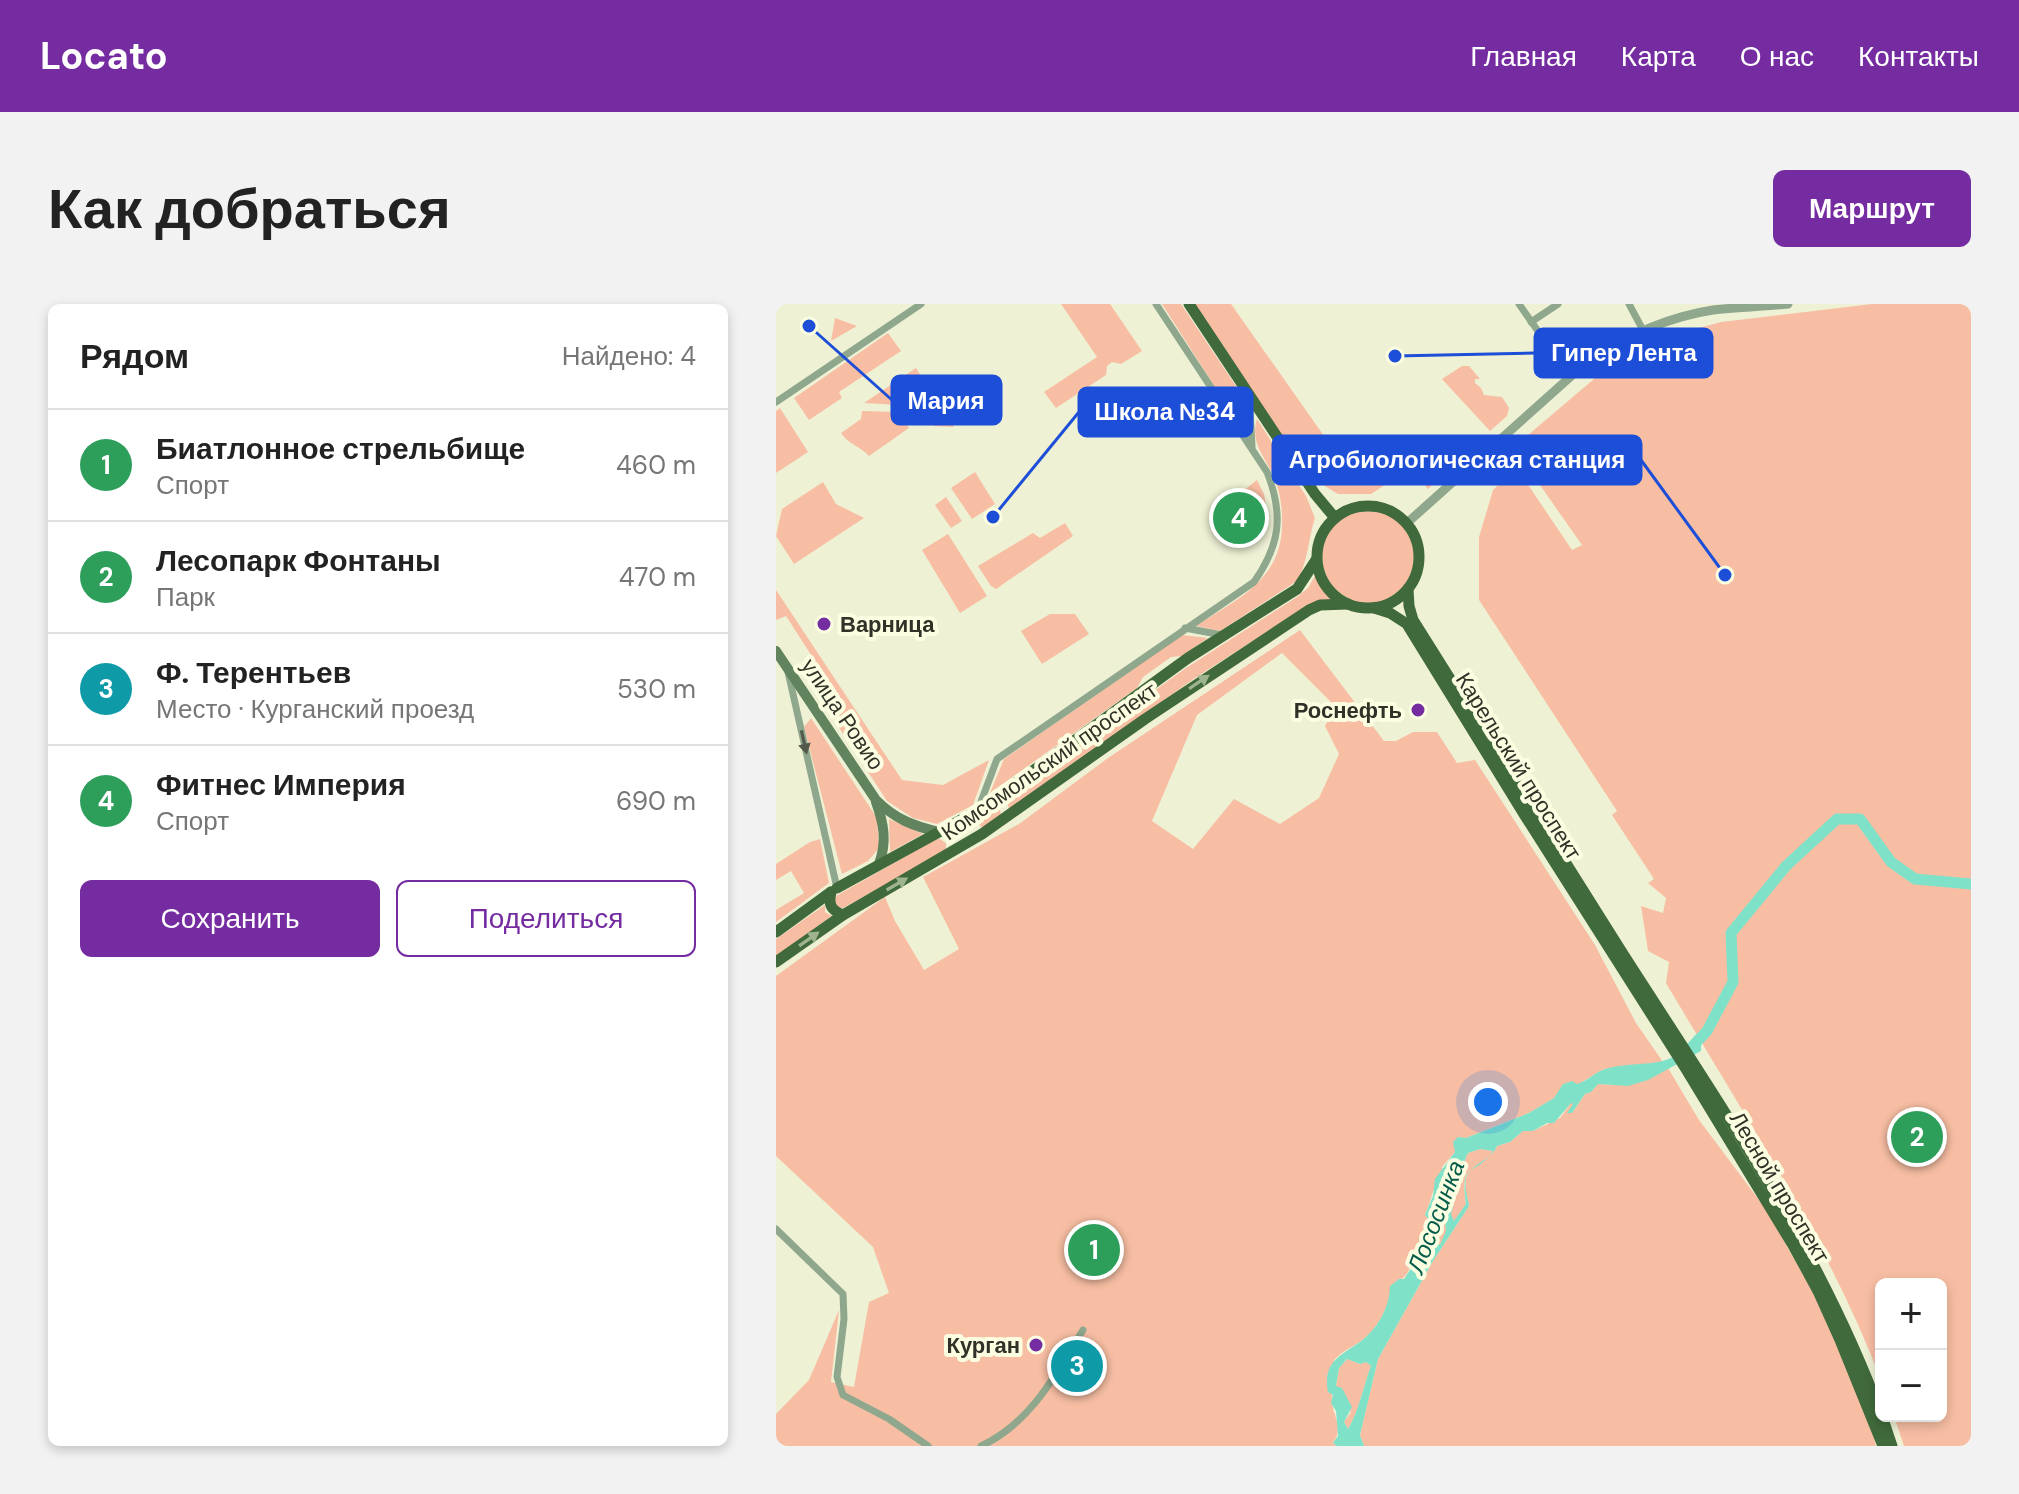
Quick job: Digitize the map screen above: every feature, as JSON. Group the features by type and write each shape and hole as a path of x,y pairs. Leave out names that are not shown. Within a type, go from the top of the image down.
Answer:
{"main road":[{"path":"1189,304 1315,494 1335,518"},
{"path":"1362,506 1382,508 1407,523 1415,537 1419,555 1415,576 1408,589 1390,603 1374,608 1348,604 1335,595 1326,584 1316,560 1319,541 1325,528 1335,518 1347,510 1362,506"},
{"name":"Комсомольский проспект","path":"776,932 834,890 994,799 1224,635 1297,589 1316,560"},
{"name":"Карельский проспект","path":"1408,589 1413,620 1528,811"},
{"name":"Комсомольский проспект","path":"776,962 843,915 950,854 1005,818 1279,630 1320,605 1348,604"},
{"name":"Карельский проспект","path":"1374,608 1390,613 1407,624 1621,958"},
{"path":"1267,609 1276,611 1281,620 1279,630"},
{"name":"улица Ровио","path":"776,651 876,800 902,821 939,832"},
{"path":"1091,729 1095,740 1105,747"},
{"path":"994,799 1003,806 1005,818"},
{"name":"улица Ровио","path":"876,800 885,836 879,864"},
{"path":"939,832 952,838 950,854"},
{"path":"834,890 829,903 831,909 843,915"},
{"name":"Лесной проспект","path":"1621,958 1826,1285 1875,1399"},
{"name":"Лесной проспект","path":"1730,1132 1818,1291 1883,1446"},
{"name":"Лесной проспект","path":"1883,1422 1892,1446"}],"street":[{"path":"776,402 921,304"},
{"path":"978,810 997,759 1254,582 1271,555 1278,529 1276,498 1267,472 1156,304"},
{"path":"1519,304 1570,377"},
{"path":"1531,322 1558,304"},
{"path":"1629,304 1643,330"},
{"path":"1407,523 1570,377 1607,349 1643,330 1710,307 1788,304"},
{"path":"1253,451 1250,408 1254,403"},
{"path":"1185,628 1224,635"},
{"path":"787,666 834,890"},
{"path":"776,1229 843,1294 844,1319 837,1377 843,1395 889,1419 928,1446"},
{"path":"981,1446 1018,1422 1034,1405 1083,1330"}],"shaded area":[{"path":"1061,304 1110,304 1142,351 1121,364 1112,362 1107,366 1106,375 1056,408 1044,392 1097,357"},
{"path":"1162,304 1181,304 1244,398 1246,426 1240,426"},
{"path":"1195,304 1231,304 1336,453 1392,469 1385,485 1371,494 1338,494 1310,477"},
{"path":"1872,304 1971,304 1971,1446 1904,1446 1896,1422 1947,1422 1947,1278 1875,1278 1875,1366 1809,1226 1666,983 1669,962 1648,951 1641,906 1663,913 1666,898 1648,883 1654,879 1612,815 1617,811 1479,600 1479,537 1493,490 1516,467 1572,550 1582,545 1509,441 1521,441 1621,356 1674,335 1721,322"},
{"path":"835,318 857,326 831,341"},
{"path":"888,333 901,351 839,392 842,398 809,420 794,398"},
{"path":"1462,366 1469,366 1480,379 1475,379 1475,383 1484,395 1502,397 1509,408 1507,416 1490,431 1442,379"},
{"path":"916,368 954,427 934,426 913,396 899,405 864,403"},
{"path":"780,408 808,452 776,473 776,411"},
{"path":"862,411 899,412 909,428 869,456 841,433 861,419"},
{"path":"1257,419 1306,496 1315,518 1303,567 1297,581 1220,631 1196,626 1257,584 1276,556 1281,538 1281,501 1257,442"},
{"path":"1468,439 1475,445 1428,489 1416,474 1445,455 1444,451"},
{"path":"975,472 995,504 972,519 951,488"},
{"path":"1257,480 1264,494 1267,513 1253,518 1240,493"},
{"path":"823,482 836,504 864,518 794,564 776,536 782,509"},
{"path":"946,497 962,521 951,528 935,505"},
{"path":"1368,511 1386,514 1401,524 1411,539 1414,557 1411,575 1401,590 1386,600 1368,603 1350,600 1335,590 1325,575 1322,557 1325,539 1335,524 1350,514"},
{"path":"1065,523 1073,536 996,589 991,586 978,566 1033,533 1040,538"},
{"path":"948,534 987,596 960,613 922,550"},
{"path":"1316,574 1322,588 1332,599 1305,607 1192,680 1009,811 1003,799 1186,668 1297,597 1308,588"},
{"path":"776,590 902,780 943,785 989,760 973,805 937,824 913,818 887,801 810,683 817,664 786,616 776,620"},
{"path":"1050,614 1075,614 1089,634 1042,664 1021,631"},
{"path":"1300,630 1384,741 1396,741 1413,732 1437,732 1457,763 1475,760 1595,945 1636,1023 1663,1062 1604,1069 1529,1113 1466,1138 1458,1137 1455,1152 1442,1167 1425,1215 1432,1222 1417,1245 1408,1273 1391,1286 1386,1309 1373,1330 1334,1360 1332,1404 1338,1431 1333,1443 1337,1446 776,1446 776,1414 809,1380 839,1310 831,1382 854,1387 869,1302 889,1293 873,1247 776,1156 776,976 885,897 895,921 924,970 959,949 923,877 1019,824 1108,758","holes":["1282,653 1335,706 1325,726 1339,754 1319,798 1280,824 1234,799 1193,849 1152,821 1197,715"]},
{"path":"1182,635 1208,638 1182,656 1171,657 1143,677 1137,688 990,793 1004,759"},
{"path":"811,718 877,818 879,848 868,861 842,874 804,727"},
{"path":"996,805 1001,816 982,828 975,818"},
{"path":"889,819 923,834 890,852"},
{"path":"938,838 946,843 946,851 843,908 837,907 834,902 836,896"},
{"path":"820,839 829,883 776,922 776,910 804,893 791,871 776,880 776,864"},
{"path":"825,905 825,912 832,916 776,956 776,939"},
{"path":"1668,1068 1699,1120 1765,1208 1813,1292 1870,1422 1876,1446 1364,1446 1360,1435 1378,1359 1433,1261 1469,1206 1466,1182 1471,1170 1497,1146 1510,1142 1523,1131 1533,1131 1560,1118 1574,1103 1572,1113 1585,1094 1598,1084 1634,1083"},
{"path":"1480,1149 1493,1151 1467,1175 1466,1204 1454,1222 1450,1214 1466,1157 1468,1153"},
{"path":"1443,1220 1445,1237 1439,1247 1425,1258 1426,1250 1436,1239 1438,1221"},
{"path":"1347,1359 1360,1364 1366,1362 1371,1366 1348,1429 1344,1422 1351,1412 1336,1386 1339,1368"}],"water":[{"path":"1695,1035 1701,1051 1648,1080 1628,1086 1598,1084 1585,1094 1572,1113 1567,1113 1571,1103 1554,1123 1547,1123 1533,1131 1523,1131 1510,1142 1497,1146 1494,1151 1488,1157 1493,1151 1480,1149 1468,1153 1451,1214 1454,1221 1466,1204 1465,1181 1471,1170 1466,1182 1469,1206 1433,1261 1378,1359 1360,1435 1364,1446 1337,1446 1333,1443 1338,1436 1336,1411 1331,1403 1333,1395 1328,1392 1328,1371 1338,1358 1372,1331 1384,1312 1390,1286 1404,1279 1410,1270 1416,1246 1432,1223 1425,1215 1433,1196 1435,1179 1455,1152 1453,1142 1458,1137 1466,1138 1529,1113 1554,1098 1563,1084 1572,1081 1581,1083 1605,1069 1666,1060 1687,1047","holes":["1443,1220 1445,1233 1440,1245 1436,1243 1425,1257 1426,1250 1436,1239 1438,1221","1347,1359 1360,1364 1366,1362 1371,1366 1348,1429 1344,1422 1352,1407 1342,1388 1336,1386 1339,1368"]}],"waterway":[{"name":"Лососинка","path":"1689,1050 1707,1031 1733,982 1731,933 1786,866 1837,819 1860,819 1891,862 1915,879 1971,884"}],"place":[{"name":"Мария","path":"809,326"},
{"name":"Гипер Лента","path":"1395,356"},
{"name":"Школа №34","path":"993,517"},
{"name":"Фитнес Империя","path":"1239,518"},
{"name":"Агробиологическая станция","path":"1725,575"},
{"name":"Варница","path":"824,624"},
{"name":"Роснефть","path":"1418,710"},
{"name":"Лесопарк Фонтаны","path":"1917,1137"},
{"name":"Биатлонное стрельбище","path":"1094,1250"},
{"name":"Курган","path":"1036,1345"},
{"name":"Ф. Терентьев","path":"1077,1366"}]}
